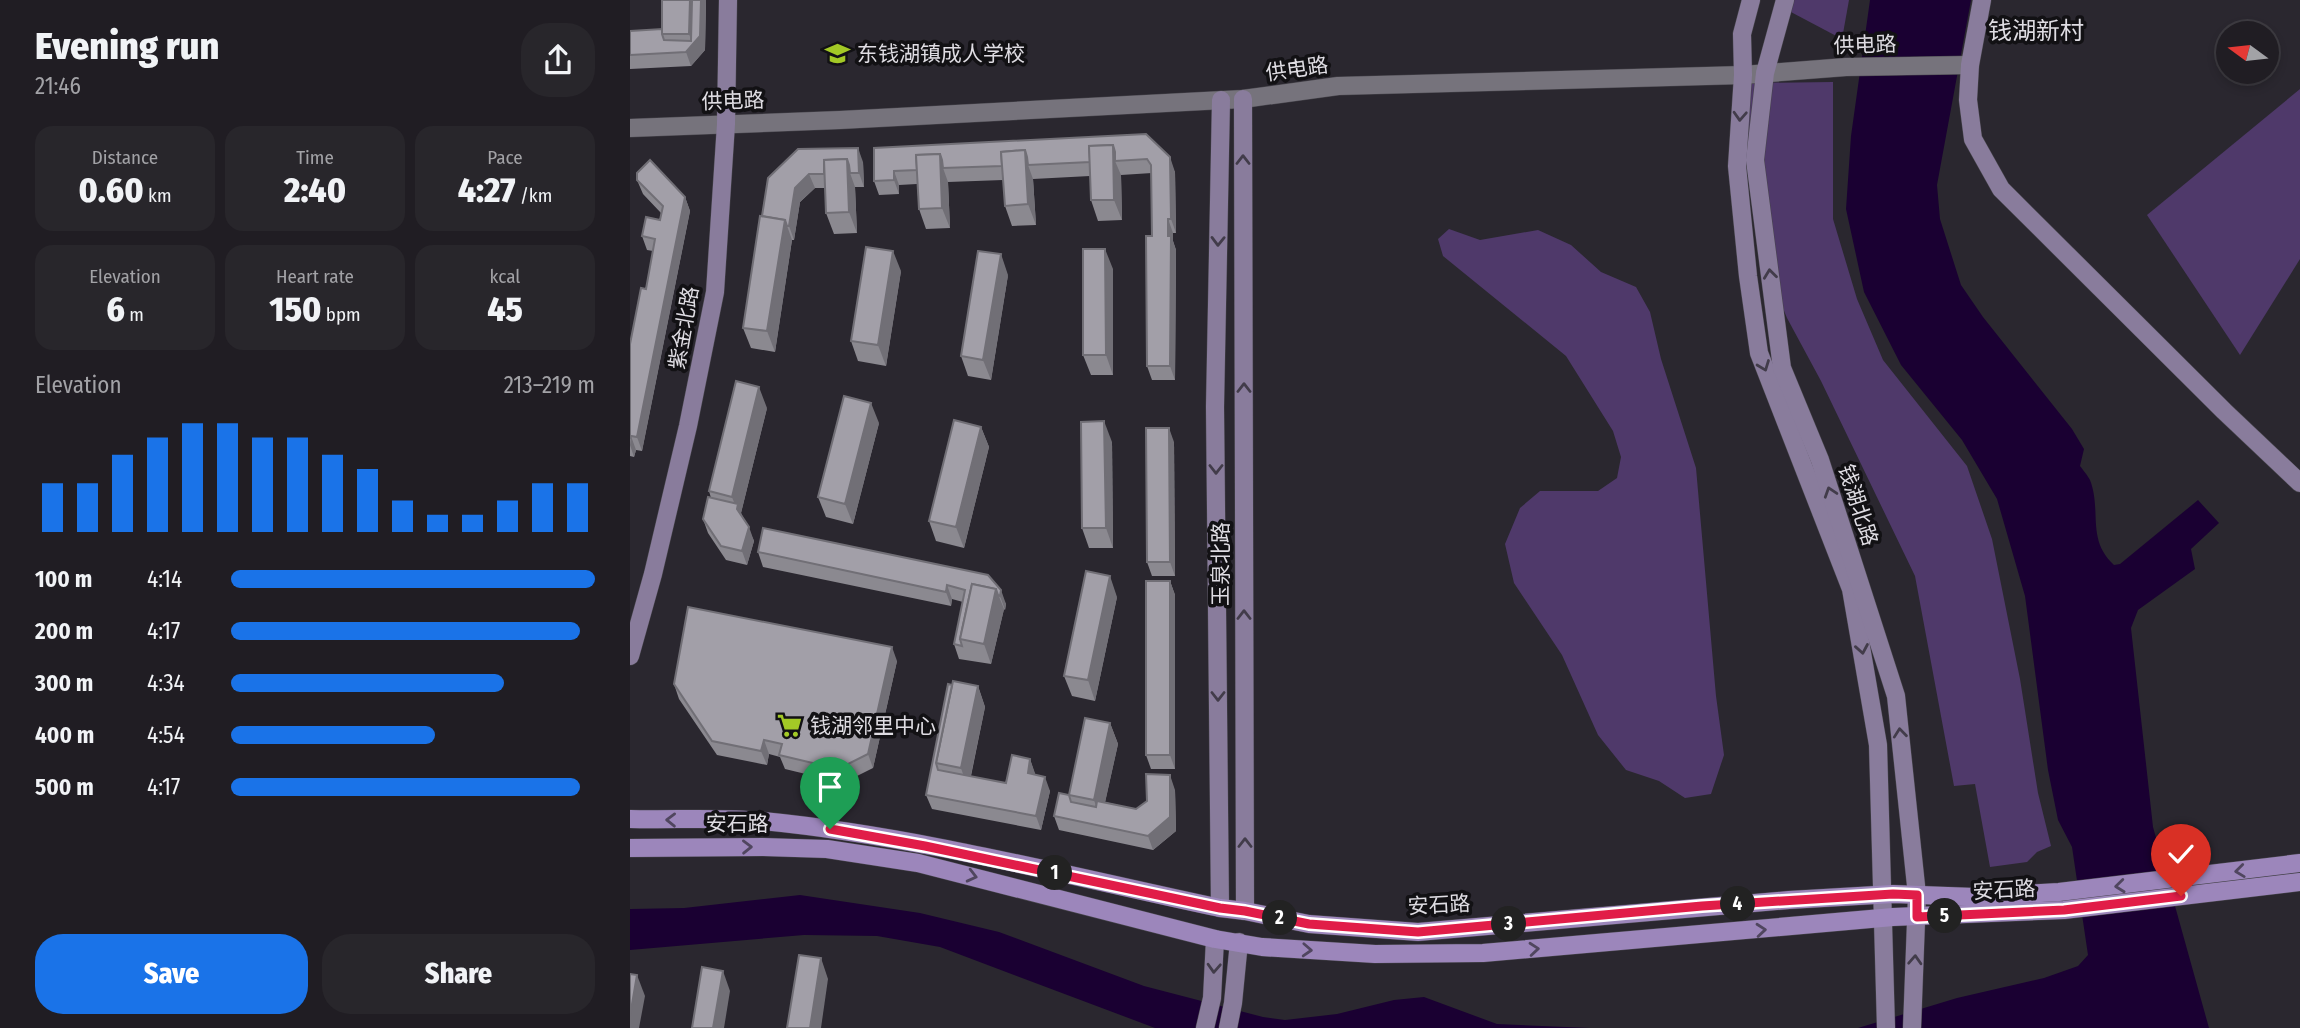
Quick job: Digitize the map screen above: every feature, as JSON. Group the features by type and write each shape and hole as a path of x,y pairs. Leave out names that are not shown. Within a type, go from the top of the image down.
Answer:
{"main road":[{"name":"安石路","path":"630,819 761,821 830,829 1309,924 1418,932 1702,906 1884,894 2062,901"},
{"name":"安石路","path":"630,848 764,846 827,849 905,861 1215,939 1262,947 1375,954 1483,953 1917,917 2180,888 2300,882"},
{"name":"安石路","path":"2180,888 2300,863"},
{"name":"玉泉北路","path":"1215,939 1220,908"},
{"name":"玉泉北路","path":"1239,942 1245,911"}],"street":[{"name":"紫金北路","path":"630,656 653,574 688,426 715,292 726,124 728,0"},
{"name":"钱湖北路","path":"1751,0 1742,34 1743,75 1737,166 1748,276 1759,353 1851,589 1878,745 1886,1028"},
{"name":"钱湖北路","path":"1785,0 1765,73 1755,160 1782,368 1820,460 1896,696 1917,895 1912,1028"},
{"path":"1982,0 1962,65 1973,139 2001,189 2300,483"},
{"name":"供电路","path":"630,128 1242,99 1338,86 1743,75 1846,68 1962,65"},
{"name":"玉泉北路","path":"1242,99 1245,911"},
{"name":"玉泉北路","path":"1220,908 1216,396 1221,100"},
{"name":"玉泉北路","path":"1205,1028 1212,998 1215,939"},
{"name":"玉泉北路","path":"1228,1028 1239,942"}],"shaded area":[{"path":"1792,0 1849,0 1842,39 1789,11"},
{"path":"1870,0 1971,0 1937,185 1940,219 1961,285 1983,317 2072,429 2084,449 2080,466 2090,480 2097,535 2105,555 2114,565 2120,564 2198,500 2219,523 2191,549 2195,569 2138,610 2131,628 2153,827 2209,1028 1858,1028 1957,998 2044,978 2078,966 2088,955 2072,847 2058,820 2048,770 2025,596 1997,499 1962,440 1901,365 1864,292 1846,209 1851,136"},
{"path":"1833,82 1833,219 1857,299 1883,360 1967,466 1992,539 2020,679 2038,793 2051,846 2037,852 2027,862 1990,867 1975,784 1954,786 1915,576 1821,381 1787,318 1759,250 1745,152 1745,83"},
{"path":"2300,89 2300,259 2240,355 2147,215"},
{"path":"1449,229 1480,240 1538,230 1571,245 1601,272 1636,287 1650,312 1661,359 1696,468 1716,696 1724,755 1711,794 1685,798 1659,781 1626,770 1598,735 1562,655 1514,583 1505,544 1520,508 1540,491 1598,491 1617,478 1621,457 1613,431 1566,356 1443,256 1438,239"},
{"path":"800,895 920,913 999,932 1144,986 1263,1017 1285,1020 1337,1014 1394,1000 1424,997 1497,1024 1590,1028 1155,1028 940,947 877,936 804,935 630,950 630,909 684,908"}],"building":[{"path":"662,0 690,0 689,34 662,34"},
{"path":"692,0 701,0 700,36 686,52 630,55 630,31 662,29 664,40 691,41"},
{"path":"1146,134 1170,157 1170,366 1147,366 1146,236 1152,236 1151,165 1147,159 1115,161 1113,145 1089,146 1090,162 1028,165 1025,150 1001,152 1002,166 943,168 940,154 916,155 917,170 894,171 894,180 874,181 874,148"},
{"path":"1113,145 1114,200 1091,200 1089,146"},
{"path":"858,148 859,173 850,173 847,159 824,160 824,174 809,174 795,188 789,226 785,220 762,216 768,178 798,149"},
{"path":"1025,150 1028,204 1005,206 1001,152"},
{"path":"940,154 942,208 919,209 916,155"},
{"path":"847,159 849,212 826,213 824,160"},
{"path":"650,160 685,197 637,437 631,436 630,439 630,344 641,288 646,289 655,239 642,236 646,217 660,220 663,206 637,180 637,173"},
{"path":"760,216 785,220 767,331 743,328"},
{"path":"866,247 893,251 878,345 851,341"},
{"path":"1083,249 1105,249 1106,355 1083,355"},
{"path":"978,251 1001,254 983,360 961,356"},
{"path":"736,381 759,387 732,497 709,491"},
{"path":"844,396 871,403 845,504 818,497"},
{"path":"954,420 981,427 956,527 929,521"},
{"path":"1104,421 1106,528 1082,528 1081,422"},
{"path":"1146,428 1169,428 1170,562 1147,562"},
{"path":"708,497 738,504 737,509 749,527 742,551 721,546 703,519"},
{"path":"763,528 988,575 1001,590 1000,596 996,589 972,584 960,639 962,646 954,644 965,590 947,585 946,592 758,552"},
{"path":"1086,571 1110,576 1088,680 1064,676"},
{"path":"1146,581 1170,581 1170,755 1146,755"},
{"path":"972,584 996,589 984,644 960,639"},
{"name":"钱湖邻里中心","path":"688,607 892,647 868,754 838,769 779,755 782,744 764,740 761,751 712,741 674,684"},
{"path":"953,681 978,686 961,768 936,763"},
{"path":"948,684 952,685 936,763 938,770 1006,783 1012,755 1030,759 1028,773 1045,777 1036,816 926,795"},
{"path":"1085,718 1110,723 1094,800 1069,795"},
{"path":"1146,774 1170,775 1170,817 1148,836 1054,816 1059,793 1069,795 1071,802 1096,807 1097,801 1136,809 1147,801"},
{"path":"799,955 821,958 810,1028 787,1028"},
{"path":"702,967 723,971 713,1028 692,1028"},
{"path":"630,974 637,975 630,1016"}],"place":[{"name":"东钱湖镇成人学校","path":"837,54"},
{"name":"钱湖邻里中心","path":"790,726"}],"district":[{"name":"钱湖新村","path":"2036,31"}],"route":[{"path":"830,829 1309,924 1418,932 1702,906 1893,894 1917,895 1917,917 2064,910 2181,896"}]}
